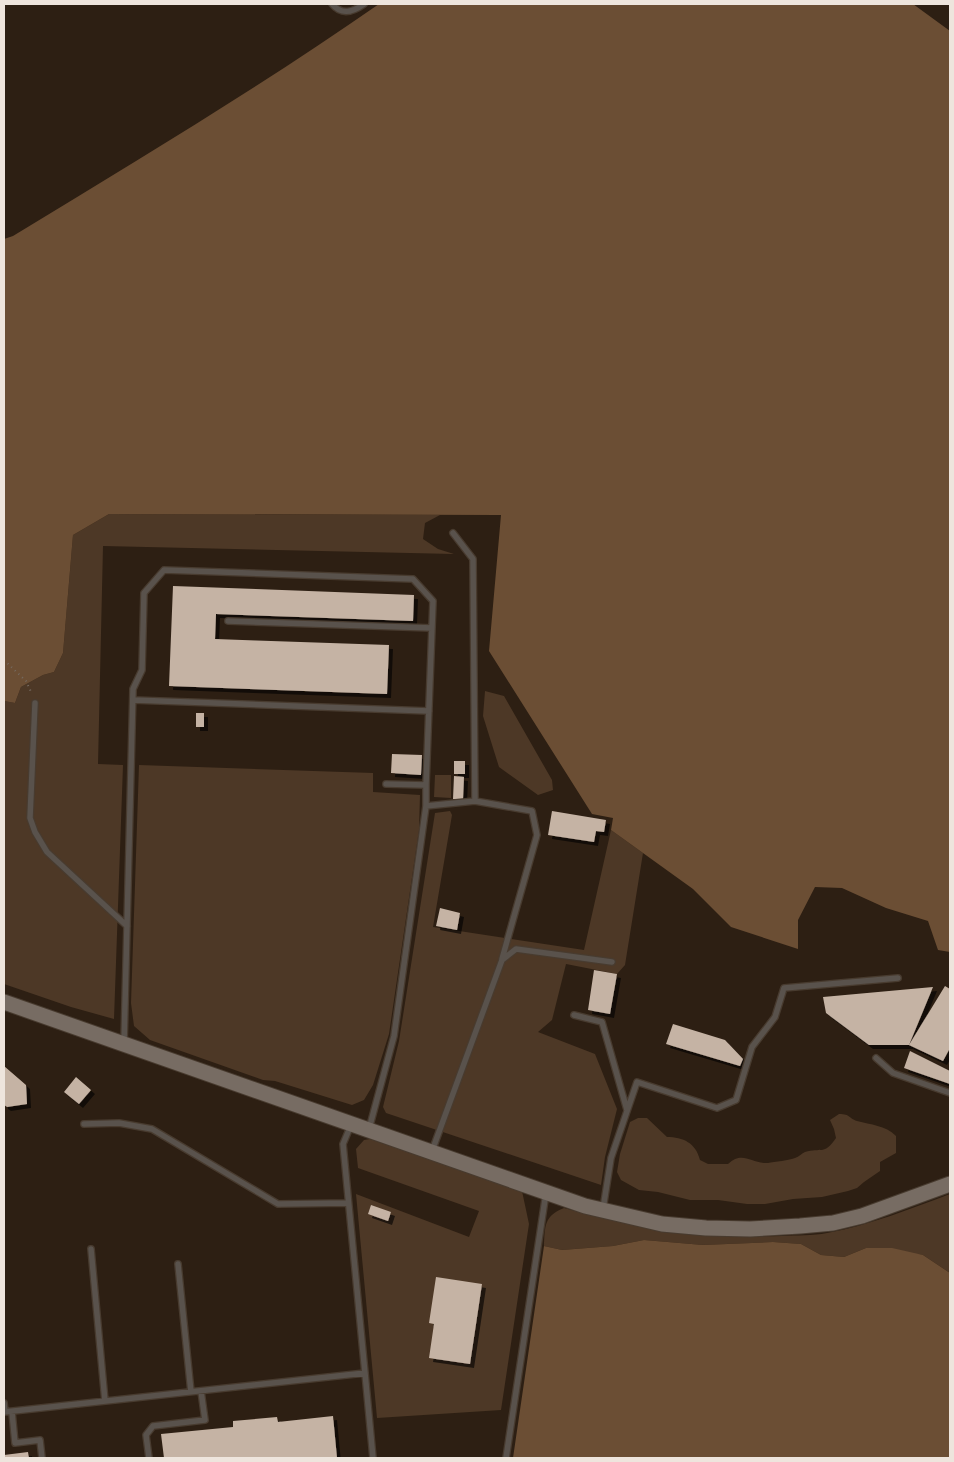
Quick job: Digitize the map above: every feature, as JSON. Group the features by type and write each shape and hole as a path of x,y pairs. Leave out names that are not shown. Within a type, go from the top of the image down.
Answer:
{"street":[{"path":"4,1002 546,1193 603,1211 662,1224 750,1229 833,1223 862,1216 950,1184"}],"lane":[{"path":"332,4 339,10 346,12 354,11 364,4"},
{"path":"452,533 473,559 475,801"},
{"path":"124,1044 133,689 142,670 144,593 164,570 413,579 433,600 426,806 394,1036 368,1131"},
{"path":"228,621 432,628"},
{"path":"133,700 429,711"},
{"path":"35,703 30,818 35,832 47,852 127,926"},
{"path":"386,784 426,785"},
{"path":"426,806 475,801 532,811 537,835 509,939 431,1153"},
{"path":"502,960 516,949 612,962"},
{"path":"603,1211 611,1158 637,1082 717,1108 736,1100 752,1047 775,1017 784,988 898,978"},
{"path":"574,1015 602,1022 628,1110"},
{"path":"876,1058 893,1072 950,1093"},
{"path":"84,1124 120,1123 152,1128 278,1204 348,1203"},
{"path":"351,1125 343,1144 373,1458"},
{"path":"506,1458 546,1193"},
{"path":"91,1249 105,1401"},
{"path":"178,1264 191,1392"},
{"path":"4,1402 4,1412 12,1412 365,1373"},
{"path":"149,1458 146,1435 153,1426 205,1420 201,1391"},
{"path":"12,1412 16,1443 40,1440 42,1458"}],"path":[{"path":"4,660 26,681 35,703"}],"shaded area":[{"path":"379,4 913,4 950,31 950,952 938,950 928,921 886,908 842,888 815,887 798,920 798,949 731,927 693,889 611,830 613,818 592,814 489,651 501,515 109,514 73,535 63,653 54,672 43,675 21,687 15,703 4,701 4,239 13,236 198,123 289,65"},
{"path":"109,514 440,515 425,523 423,539 438,549 454,554 103,546 98,764 123,765 114,1019 71,1007 4,984 4,701 15,703 21,687 43,675 54,672 63,653 73,535"},
{"path":"485,691 504,696 552,780 553,790 538,795 499,767 483,716"},
{"path":"139,765 373,773 373,792 420,795 419,830 389,1034 373,1085 364,1100 352,1105 275,1081 263,1080 150,1040 134,1026 131,1003"},
{"path":"435,775 451,775 451,798 434,797"},
{"path":"450,811 452,815 433,927 584,950 611,830 643,853 625,965 617,974 566,964 552,1020 538,1032 595,1054 617,1109 605,1157 601,1185 386,1113 383,1107 399,1041 435,813"},
{"path":"839,1114 848,1115 857,1121 883,1127 896,1136 896,1153 880,1162 880,1171 857,1188 848,1191 822,1197 793,1199 765,1204 690,1200 658,1192 639,1190 621,1180 617,1172 620,1154 630,1122 638,1118 647,1118 667,1137 678,1138 688,1142 695,1149 700,1160 708,1164 728,1164 738,1158 762,1163 778,1162 796,1157 805,1152 825,1149 836,1138 830,1120"},
{"path":"370,1139 522,1191 529,1224 501,1410 377,1418 356,1194 469,1237 479,1211 358,1168 356,1149 364,1140"},
{"path":"950,1194 950,1273 923,1255 866,1248 844,1257 821,1255 801,1244 773,1242 703,1245 644,1240 613,1246 562,1250 544,1246 549,1218 564,1208 645,1226 699,1233 754,1236 816,1235 859,1226"},
{"path":"644,1240 703,1245 773,1242 801,1244 821,1255 844,1257 866,1248 892,1248 923,1255 950,1273 950,1458 513,1458 544,1246 562,1250 613,1246"}],"building":[{"path":"173,586 414,595 413,621 216,614 215,639 389,645 387,694 169,686"},
{"path":"196,713 204,713 204,727 196,727"},
{"path":"392,754 422,755 421,775 391,773"},
{"path":"454,761 465,761 465,774 454,774"},
{"path":"454,776 464,777 463,799 453,799"},
{"path":"552,811 606,820 604,832 596,831 594,842 548,835"},
{"path":"440,908 460,913 457,930 436,926"},
{"path":"594,970 617,974 610,1014 588,1010"},
{"path":"945,986 950,989 950,1048 943,1061 909,1045"},
{"path":"933,987 909,1045 869,1045 826,1013 823,997"},
{"path":"673,1024 725,1040 743,1059 740,1066 666,1044"},
{"path":"910,1051 950,1071 950,1084 904,1068"},
{"path":"4,1066 26,1085 27,1104 7,1107 4,1105"},
{"path":"76,1077 91,1090 79,1104 64,1092"},
{"path":"371,1205 391,1212 388,1221 368,1214"},
{"path":"436,1277 482,1284 470,1364 429,1358 434,1324 429,1323"},
{"path":"333,1416 337,1458 164,1458 161,1434 233,1427 233,1421 277,1417 278,1422"},
{"path":"28,1452 29,1458 4,1458 4,1455"}]}
